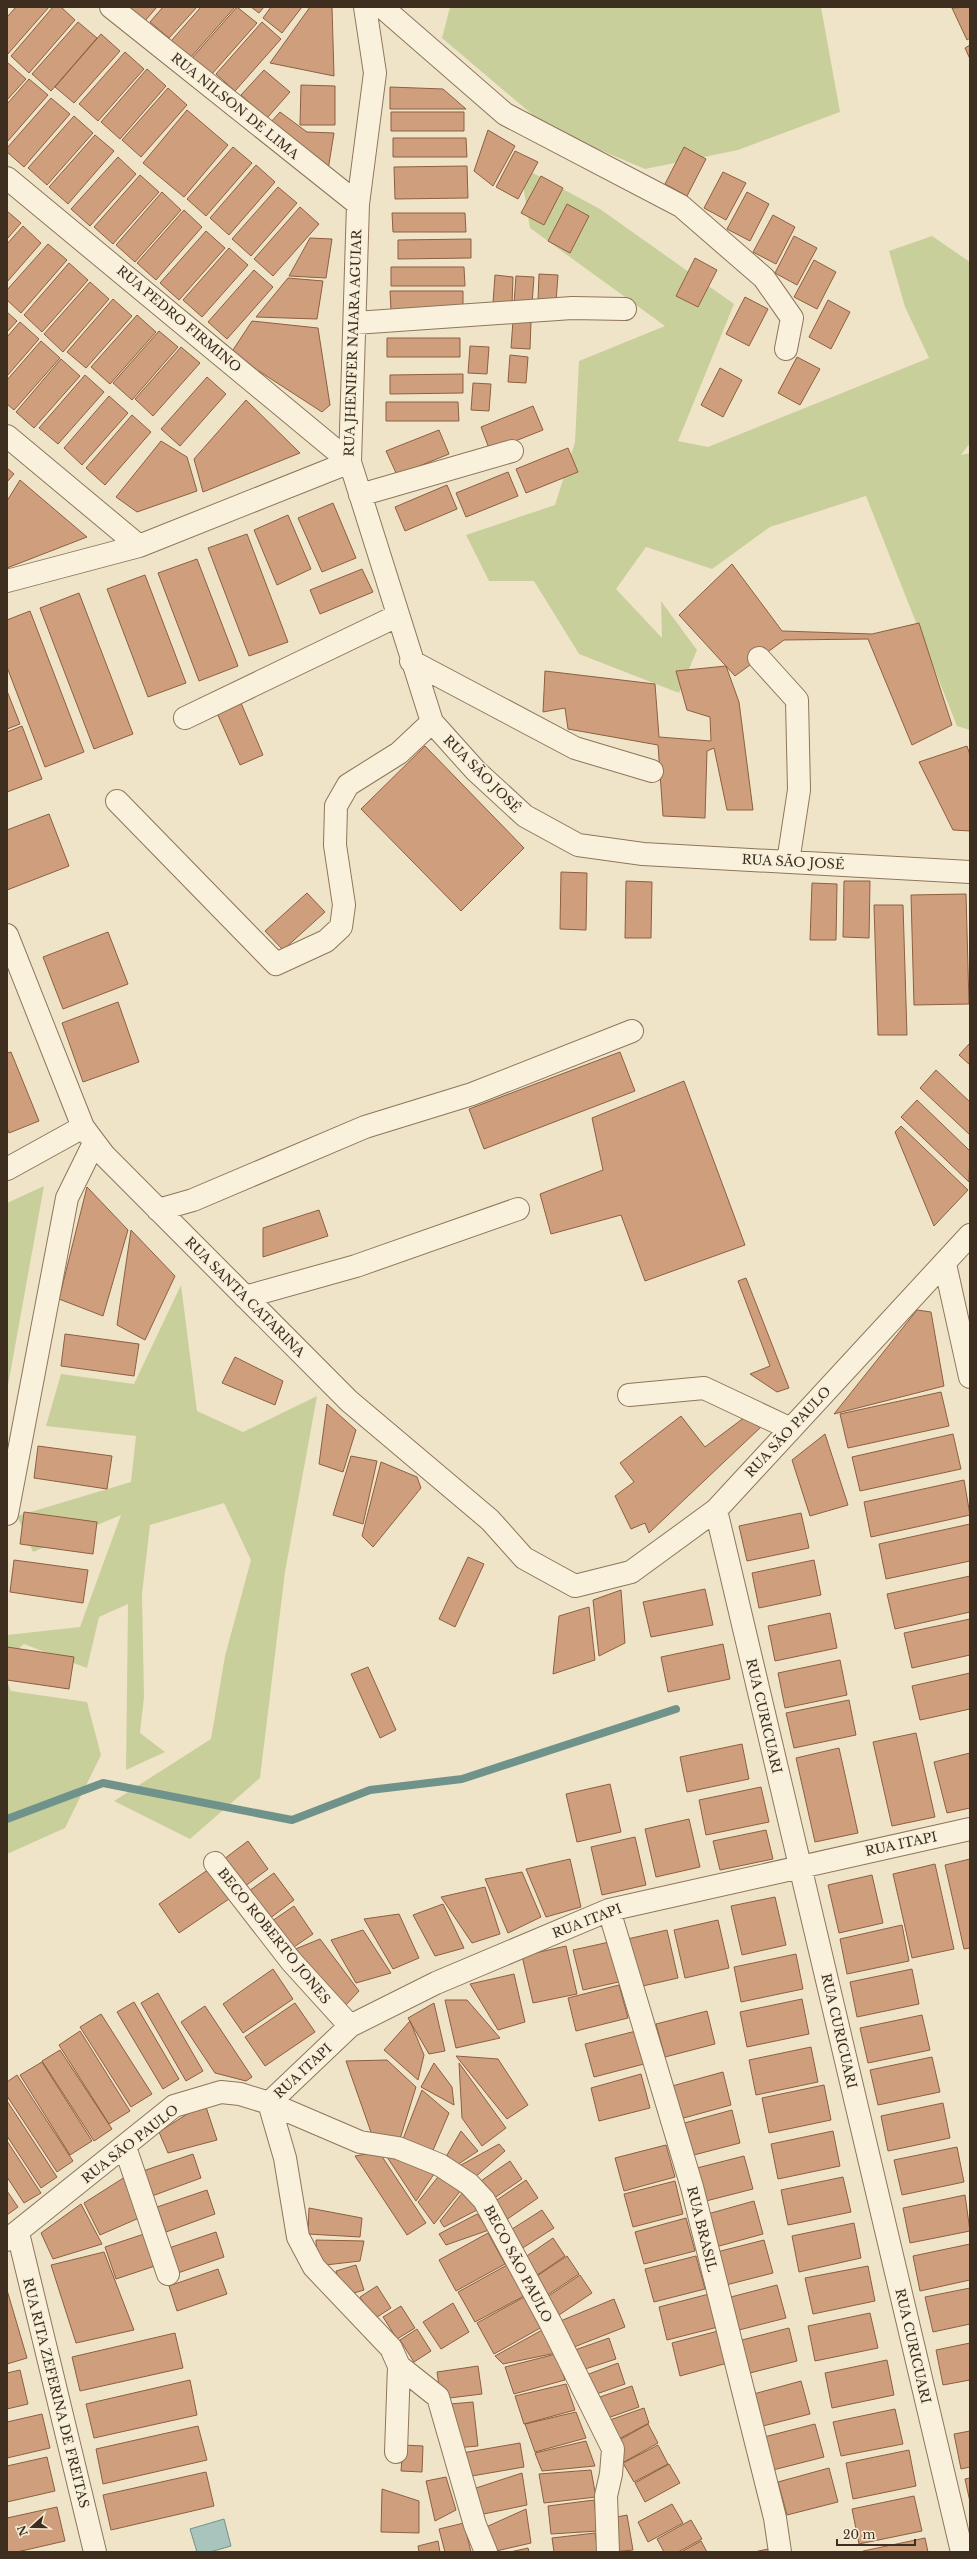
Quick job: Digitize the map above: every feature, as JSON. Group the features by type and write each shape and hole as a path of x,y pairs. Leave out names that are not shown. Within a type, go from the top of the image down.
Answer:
{"street":[{"name":"RUA NILSON DE LIMA","path":"111,7 358,204"},
{"name":"RUA JHENIFER NAIARA AGUIAR","path":"7,581 139,546 350,462 358,204 374,73 365,7"},
{"path":"382,7 504,114 681,206 764,278 792,318 786,348"},
{"name":"RUA PEDRO FIRMINO","path":"7,178 350,462"},
{"path":"355,323 572,308 625,309"},
{"path":"7,436 139,546"},
{"path":"360,495 512,451"},
{"name":"RUA SÃO JOSÉ","path":"350,462 411,661 432,722 476,771 525,816 578,845 643,854 970,872"},
{"path":"185,718 397,616"},
{"path":"759,658 797,700 799,790 788,862"},
{"path":"411,661 575,748 652,771"},
{"path":"117,801 276,964 326,941 341,927 344,905 335,845 336,806 348,785 399,753 432,722"},
{"name":"RUA SANTA CATARINA","path":"7,935 89,1135 158,1210 349,1400 490,1520 524,1558 575,1586"},
{"path":"158,1210 193,1200 365,1127 472,1094 632,1031"},
{"path":"7,1169 89,1135"},
{"path":"7,1514 67,1198 89,1135"},
{"path":"245,1297 356,1266 518,1209"},
{"name":"RUA SÃO PAULO","path":"575,1586 631,1572 716,1510 945,1264 970,1235"},
{"path":"945,1264 970,1377"},
{"path":"629,1395 704,1388 791,1429"},
{"name":"RUA CURICUARI","path":"716,1510 962,2552"},
{"name":"RUA ITAPI","path":"269,2103 350,2026 436,1983 609,1910 970,1829"},
{"name":"BECO ROBERTO JONES","path":"215,1863 291,1961 350,2026"},
{"name":"RUA BRASIL","path":"609,1910 692,2187 775,2518 780,2552"},
{"name":"RUA SÃO PAULO","path":"12,2237 174,2106 206,2095 221,2092 240,2094 269,2103"},
{"path":"269,2103 286,2158 298,2237 314,2266 391,2348 399,2366 396,2452"},
{"name":"BECO SÃO PAULO","path":"269,2103 360,2142 398,2148 440,2165 469,2184 484,2200 550,2322 613,2449 611,2474 606,2496 608,2552"},
{"path":"125,2147 168,2274"},
{"name":"RUA RITA ZEFERINA DE FREITAS","path":"12,2237 95,2552"},
{"path":"399,2366 438,2397 475,2525 486,2552"}],"green space":[{"path":"450,7 821,7 840,112 738,150 645,169 548,128 442,38"},
{"path":"520,166 600,209 734,304 678,441 708,447 929,358 905,307 889,251 932,236 970,262 970,443 961,455 970,453 970,730 957,726 866,496 770,527 712,569 646,547 616,589 662,638 661,601 697,650 679,693 579,654 534,581 489,581 466,535 555,505 575,442 579,361 665,326 530,228"},
{"path":"44,1186 7,1391 7,1203"},
{"path":"181,1285 197,1411 243,1432 317,1396 285,1572 260,1778 190,1839 114,1801 211,1739 225,1656 251,1560 224,1503 150,1525 142,1594 144,1697 140,1733 165,1752 126,1770 128,1604 99,1617 87,1668 24,1644 7,1659 7,1635 80,1627 121,1515 33,1552 17,1516 131,1482 136,1436 46,1426 61,1374 134,1384"},
{"path":"7,1681 11,1691 87,1702 101,1755 65,1828 7,1854"}],"water":[{"path":"224,2519 231,2546 210,2552 197,2552 190,2529"}],"building":[{"path":"16,7 49,7 7,55 7,17"},
{"path":"53,7 61,7 75,20 29,73 11,56"},
{"path":"128,7 157,7 144,22"},
{"path":"163,7 197,7 169,38 150,22"},
{"path":"201,7 235,7 190,58 171,41"},
{"path":"237,7 257,23 211,75 192,58"},
{"path":"251,7 264,7 259,13"},
{"path":"271,7 302,7 282,33 263,18"},
{"path":"310,7 332,7 334,76 270,63"},
{"path":"970,7 970,38 967,40 952,8"},
{"path":"78,22 97,38 51,91 32,74"},
{"path":"262,22 281,39 235,91 216,74"},
{"path":"101,34 120,51 74,103 55,87"},
{"path":"970,45 970,59 965,48"},
{"path":"125,52 144,69 98,121 79,104"},
{"path":"7,62 26,79 7,100"},
{"path":"147,69 166,86 120,139 101,122"},
{"path":"264,70 290,92 267,118 241,95"},
{"path":"29,79 48,95 7,142 7,104"},
{"path":"301,85 335,86 335,125 300,125"},
{"path":"390,87 443,89 466,109 390,109"},
{"path":"168,88 187,105 141,157 122,140"},
{"path":"51,98 70,114 24,167 7,152 7,148"},
{"path":"187,110 228,145 184,197 143,163"},
{"path":"280,112 307,132 334,133 328,170 270,123"},
{"path":"391,112 464,112 464,131 391,131"},
{"path":"74,116 93,133 47,185 28,168"},
{"path":"488,130 515,146 493,186 474,171"},
{"path":"95,135 114,151 68,204 49,187"},
{"path":"393,138 466,138 467,157 393,157"},
{"path":"233,147 252,163 206,216 187,199"},
{"path":"684,147 706,159 687,196 665,184"},
{"path":"515,151 538,162 518,199 496,187"},
{"path":"118,157 136,174 90,226 71,209"},
{"path":"256,165 275,182 229,235 210,218"},
{"path":"467,166 468,198 395,199 394,167"},
{"path":"723,172 746,183 726,220 704,208"},
{"path":"140,175 159,192 113,244 94,227"},
{"path":"541,176 563,188 544,225 521,213"},
{"path":"278,187 297,203 251,256 232,239"},
{"path":"162,192 181,210 135,262 116,245"},
{"path":"747,192 769,204 750,241 727,229"},
{"path":"567,204 589,216 570,253 548,241"},
{"path":"300,207 319,224 273,276 254,259"},
{"path":"184,210 202,227 156,280 137,263"},
{"path":"7,211 21,223 7,239"},
{"path":"392,213 465,213 466,232 393,232"},
{"path":"773,215 795,227 776,264 753,252"},
{"path":"23,226 41,243 7,282 7,244"},
{"path":"206,231 225,248 179,300 160,283"},
{"path":"794,236 817,248 797,285 775,273"},
{"path":"310,238 332,239 326,278 289,276"},
{"path":"471,239 471,258 398,259 398,240"},
{"path":"48,244 67,260 21,313 7,300 7,290"},
{"path":"229,248 248,265 202,317 183,300"},
{"path":"695,258 717,270 698,307 676,296"},
{"path":"814,260 836,272 817,309 794,297"},
{"path":"69,263 88,280 42,332 24,315"},
{"path":"391,267 464,267 465,286 391,286"},
{"path":"254,270 273,287 227,339 208,322"},
{"path":"539,274 558,275 556,302 538,301"},
{"path":"495,275 513,277 512,304 493,303"},
{"path":"516,276 534,277 532,304 514,303"},
{"path":"288,278 323,281 317,319 256,317"},
{"path":"90,282 109,299 63,352 44,334"},
{"path":"390,291 463,291 463,309 391,310"},
{"path":"745,297 768,309 749,346 726,334"},
{"path":"113,299 132,316 86,368 67,352"},
{"path":"828,300 850,312 831,349 809,337"},
{"path":"7,312 17,321 7,332"},
{"path":"137,315 156,332 110,384 91,367"},
{"path":"252,321 318,328 330,405 322,412 231,353"},
{"path":"513,321 531,322 530,349 511,348"},
{"path":"20,322 39,339 7,376 7,337"},
{"path":"159,331 178,347 132,400 113,383"},
{"path":"387,338 460,338 460,357 387,357"},
{"path":"41,341 60,358 14,410 7,404 7,380"},
{"path":"470,346 489,347 487,374 468,373"},
{"path":"181,347 200,363 153,416 135,399"},
{"path":"510,355 528,357 526,383 508,382"},
{"path":"797,357 820,369 800,405 778,393"},
{"path":"61,359 80,376 34,428 16,412"},
{"path":"720,368 742,380 723,417 701,405"},
{"path":"463,374 463,393 390,394 390,375"},
{"path":"85,375 104,392 58,444 39,428"},
{"path":"207,377 226,394 180,446 161,429"},
{"path":"473,383 491,384 489,411 471,410"},
{"path":"109,396 128,413 82,465 64,448"},
{"path":"246,400 300,453 203,492 194,459"},
{"path":"386,402 458,402 459,421 386,421"},
{"path":"533,406 543,430 490,451 481,427"},
{"path":"132,415 151,432 105,485 86,468"},
{"path":"439,430 449,454 397,475 386,451"},
{"path":"161,441 187,457 197,491 137,512 116,497"},
{"path":"568,448 578,472 526,493 516,469"},
{"path":"7,468 14,474 7,482"},
{"path":"508,472 518,496 466,517 456,493"},
{"path":"20,480 87,537 7,568 7,501"},
{"path":"447,485 457,509 405,531 395,507"},
{"path":"333,503 356,558 322,572 298,518"},
{"path":"288,515 311,569 277,585 254,530"},
{"path":"247,534 288,642 249,656 208,548"},
{"path":"197,559 238,666 199,681 158,573"},
{"path":"732,564 782,631 872,634 919,623 952,725 912,745 868,639 784,640 735,676 679,615"},
{"path":"362,569 373,592 320,614 310,590"},
{"path":"145,575 186,683 148,697 107,589"},
{"path":"79,593 133,734 94,749 40,608"},
{"path":"30,611 84,752 45,767 7,667 7,620"},
{"path":"726,666 739,702 753,810 727,810 714,748 707,751 705,818 663,816 658,745 568,729 565,708 543,712 545,671 655,684 659,737 711,741 710,717 687,710 676,671"},
{"path":"7,691 20,724 7,729"},
{"path":"241,703 263,755 240,765 217,713"},
{"path":"22,726 42,779 7,792 7,732"},
{"path":"425,746 524,848 461,911 361,809"},
{"path":"967,746 970,755 970,831 953,830 919,762"},
{"path":"49,814 69,866 7,890 7,830"},
{"path":"561,872 587,873 586,930 560,929"},
{"path":"626,881 652,882 651,938 625,938"},
{"path":"844,881 870,881 869,938 843,937"},
{"path":"812,883 837,884 836,940 810,940"},
{"path":"307,893 325,912 283,950 265,931"},
{"path":"966,894 969,1004 914,1005 911,895"},
{"path":"874,905 903,905 907,1035 878,1035"},
{"path":"108,932 128,984 63,1009 43,957"},
{"path":"118,1002 139,1062 83,1082 62,1023"},
{"path":"970,1043 970,1065 959,1055"},
{"path":"11,1052 39,1121 9,1133 7,1128 7,1053"},
{"path":"620,1052 635,1091 484,1149 469,1109"},
{"path":"936,1070 970,1102 970,1135 920,1088"},
{"path":"684,1081 745,1245 645,1281 621,1215 551,1234 540,1194 603,1170 592,1118"},
{"path":"917,1100 970,1151 969,1182 901,1117"},
{"path":"901,1126 968,1190 934,1226 895,1132"},
{"path":"87,1187 128,1230 103,1316 59,1299"},
{"path":"319,1210 328,1236 263,1257 263,1228"},
{"path":"131,1230 175,1276 145,1340 117,1325"},
{"path":"746,1278 789,1388 777,1392 750,1374 770,1366 738,1281"},
{"path":"917,1310 931,1312 944,1386 834,1414"},
{"path":"65,1334 139,1344 134,1376 61,1366"},
{"path":"235,1357 283,1381 275,1405 222,1383"},
{"path":"941,1392 949,1426 848,1448 840,1414"},
{"path":"327,1404 356,1430 343,1472 319,1464"},
{"path":"681,1416 705,1447 745,1417 761,1427 649,1533 645,1523 631,1529 615,1496 634,1482 620,1463"},
{"path":"825,1434 848,1505 810,1516 792,1460"},
{"path":"953,1434 961,1469 860,1491 852,1457"},
{"path":"38,1446 112,1456 107,1489 34,1478"},
{"path":"351,1456 377,1461 363,1524 333,1515"},
{"path":"381,1462 417,1477 421,1488 373,1547 362,1536"},
{"path":"964,1480 970,1515 871,1537 864,1502"},
{"path":"24,1512 97,1522 93,1554 20,1544"},
{"path":"801,1513 809,1548 747,1561 739,1526"},
{"path":"970,1524 970,1561 886,1579 879,1544"},
{"path":"468,1557 484,1564 455,1627 439,1619"},
{"path":"14,1560 88,1570 83,1603 10,1592"},
{"path":"814,1560 821,1595 759,1608 752,1573"},
{"path":"970,1576 970,1612 895,1629 887,1594"},
{"path":"705,1589 713,1625 651,1637 643,1602"},
{"path":"621,1590 625,1643 599,1656 593,1600"},
{"path":"589,1607 595,1660 553,1674 559,1616"},
{"path":"830,1613 837,1648 775,1661 768,1626"},
{"path":"970,1619 970,1655 912,1668 904,1633"},
{"path":"723,1644 730,1679 668,1692 661,1657"},
{"path":"7,1647 74,1657 69,1689 7,1680"},
{"path":"840,1660 847,1695 785,1708 778,1673"},
{"path":"368,1667 396,1730 380,1738 351,1674"},
{"path":"970,1673 970,1709 920,1720 912,1686"},
{"path":"849,1700 856,1735 794,1748 786,1713"},
{"path":"916,1733 935,1817 892,1826 873,1742"},
{"path":"742,1744 749,1779 687,1792 680,1757"},
{"path":"839,1748 858,1833 815,1842 796,1758"},
{"path":"970,1753 970,1808 947,1813 934,1762"},
{"path":"610,1784 621,1832 577,1842 566,1794"},
{"path":"761,1787 769,1822 706,1835 699,1800"},
{"path":"689,1819 700,1867 656,1877 645,1829"},
{"path":"766,1830 773,1859 720,1870 713,1841"},
{"path":"635,1837 646,1885 602,1895 591,1847"},
{"path":"248,1841 268,1869 244,1887 224,1859"},
{"path":"570,1859 581,1907 546,1917 526,1869"},
{"path":"970,1859 970,1948 964,1949 945,1865"},
{"path":"935,1864 954,1949 912,1958 893,1874"},
{"path":"209,1869 229,1899 179,1933 159,1904"},
{"path":"522,1872 541,1917 508,1933 485,1879"},
{"path":"274,1873 294,1900 269,1919 249,1891"},
{"path":"872,1875 883,1923 839,1933 828,1885"},
{"path":"485,1887 500,1934 472,1943 441,1897"},
{"path":"775,1897 786,1945 742,1955 731,1906"},
{"path":"443,1904 464,1948 435,1956 413,1915"},
{"path":"294,1906 313,1934 291,1949 272,1921"},
{"path":"399,1914 419,1958 393,1969 364,1919"},
{"path":"718,1920 729,1968 685,1978 674,1930"},
{"path":"902,1925 909,1961 847,1974 840,1939"},
{"path":"363,1930 391,1973 356,1983 331,1940"},
{"path":"667,1930 678,1978 634,1988 623,1940"},
{"path":"320,1939 359,1991 344,2007 293,1950"},
{"path":"614,1941 623,1981 583,1990 573,1950"},
{"path":"566,1946 577,1994 533,2003 522,1956"},
{"path":"796,1954 803,1989 741,2002 734,1967"},
{"path":"273,1969 293,1999 243,2033 223,2004"},
{"path":"912,1969 919,2004 857,2017 850,1982"},
{"path":"514,1974 525,2022 498,2030 470,1984"},
{"path":"619,1985 628,2018 576,2031 568,1998"},
{"path":"158,1993 203,2071 186,2081 141,2003"},
{"path":"802,1999 809,2034 747,2047 740,2012"},
{"path":"445,2000 467,2000 500,2038 456,2048"},
{"path":"134,2002 179,2079 163,2089 117,2012"},
{"path":"295,2003 315,2032 265,2066 245,2037"},
{"path":"434,2003 445,2051 429,2054 408,2018"},
{"path":"205,2006 252,2077 246,2081 215,2073 181,2022"},
{"path":"707,2011 715,2044 665,2057 656,2024"},
{"path":"101,2014 152,2094 131,2107 80,2027"},
{"path":"922,2015 930,2050 868,2063 860,2028"},
{"path":"410,2021 424,2055 418,2080 384,2050"},
{"path":"80,2031 130,2111 109,2124 59,2045"},
{"path":"636,2031 644,2064 594,2077 585,2044"},
{"path":"811,2047 818,2082 756,2095 749,2060"},
{"path":"60,2050 112,2129 94,2141 42,2061"},
{"path":"456,2056 498,2059 528,2105 507,2119"},
{"path":"932,2057 940,2092 878,2105 870,2070"},
{"path":"387,2060 416,2087 400,2139 372,2135 346,2061"},
{"path":"42,2062 92,2141 70,2155 20,2075"},
{"path":"434,2063 452,2087 454,2105 421,2087"},
{"path":"459,2063 506,2128 482,2146 462,2118"},
{"path":"723,2072 731,2105 680,2119 672,2086"},
{"path":"641,2074 650,2108 599,2121 591,2088"},
{"path":"17,2075 73,2161 57,2172 7,2096 7,2082"},
{"path":"824,2085 831,2120 769,2133 762,2098"},
{"path":"422,2090 449,2113 431,2155 403,2139"},
{"path":"7,2101 57,2177 41,2188 7,2136"},
{"path":"943,2103 950,2138 888,2151 881,2116"},
{"path":"206,2107 217,2140 168,2153 159,2132 195,2109"},
{"path":"732,2110 740,2143 690,2156 681,2124"},
{"path":"461,2131 478,2151 457,2165 447,2155"},
{"path":"833,2131 840,2166 778,2179 771,2144"},
{"path":"7,2141 41,2193 24,2203 7,2177"},
{"path":"499,2144 505,2151 474,2178 461,2165"},
{"path":"666,2145 675,2177 624,2191 615,2158"},
{"path":"957,2147 964,2182 902,2195 894,2160"},
{"path":"379,2152 426,2223 407,2235 355,2156"},
{"path":"193,2154 201,2178 152,2196 143,2171"},
{"path":"744,2156 753,2189 702,2202 693,2169"},
{"path":"387,2157 438,2168 416,2201"},
{"path":"510,2161 522,2179 490,2201 478,2183"},
{"path":"442,2172 462,2189 434,2224 418,2202"},
{"path":"125,2177 139,2218 100,2235 84,2203"},
{"path":"843,2177 851,2212 788,2225 781,2190"},
{"path":"526,2180 538,2198 506,2220 494,2202"},
{"path":"675,2181 683,2214 633,2227 624,2194"},
{"path":"207,2190 215,2214 166,2232 157,2207"},
{"path":"7,2191 18,2207 7,2215"},
{"path":"463,2192 479,2209 444,2227 440,2221"},
{"path":"965,2195 970,2231 910,2243 903,2208"},
{"path":"754,2201 763,2234 712,2248 704,2215"},
{"path":"81,2204 102,2244 53,2259 41,2233"},
{"path":"309,2208 362,2218 360,2237 308,2234"},
{"path":"542,2210 554,2228 521,2249 509,2231"},
{"path":"477,2214 489,2230 446,2245 439,2234"},
{"path":"686,2218 695,2251 644,2264 635,2232"},
{"path":"854,2223 861,2258 799,2272 792,2236"},
{"path":"216,2232 224,2257 175,2274 166,2249"},
{"path":"147,2233 158,2265 116,2279 105,2247"},
{"path":"488,2233 505,2264 456,2291 439,2260"},
{"path":"553,2238 565,2256 533,2278 521,2260"},
{"path":"316,2240 364,2241 360,2261 317,2266"},
{"path":"764,2240 773,2273 722,2286 713,2253"},
{"path":"970,2244 970,2280 920,2291 913,2256"},
{"path":"104,2252 134,2330 76,2343 51,2265"},
{"path":"567,2256 579,2274 546,2296 534,2278"},
{"path":"696,2256 705,2289 654,2302 645,2269"},
{"path":"356,2265 364,2290 344,2296 336,2271"},
{"path":"507,2265 524,2296 475,2322 458,2292"},
{"path":"868,2266 875,2301 813,2314 805,2278"},
{"path":"218,2269 227,2294 177,2311 169,2286"},
{"path":"580,2275 592,2293 559,2315 547,2297"},
{"path":"777,2285 786,2318 735,2331 727,2298"},
{"path":"377,2286 391,2308 374,2319 360,2297"},
{"path":"970,2288 970,2324 933,2332 925,2297"},
{"path":"7,2290 27,2358 7,2364"},
{"path":"709,2294 718,2327 667,2340 659,2307"},
{"path":"526,2296 542,2327 494,2354 477,2323"},
{"path":"614,2299 625,2327 569,2349 558,2322"},
{"path":"453,2303 469,2332 441,2349 423,2322"},
{"path":"401,2306 415,2328 397,2339 383,2317"},
{"path":"870,2313 878,2348 815,2361 808,2326"},
{"path":"789,2328 797,2361 746,2374 738,2341"},
{"path":"417,2329 431,2351 414,2362 400,2340"},
{"path":"544,2329 556,2353 503,2364 495,2356"},
{"path":"722,2330 731,2362 680,2376 672,2343"},
{"path":"175,2333 183,2368 80,2391 72,2357"},
{"path":"609,2338 616,2359 579,2371 572,2351"},
{"path":"970,2343 970,2380 943,2385 936,2350"},
{"path":"556,2354 565,2380 514,2394 505,2367"},
{"path":"887,2360 894,2395 832,2408 825,2373"},
{"path":"618,2363 625,2384 588,2397 581,2377"},
{"path":"478,2366 482,2394 441,2399 437,2372"},
{"path":"20,2370 28,2404 7,2409 7,2373"},
{"path":"190,2380 197,2415 94,2438 86,2404"},
{"path":"801,2381 810,2414 759,2427 750,2395"},
{"path":"566,2384 575,2410 524,2424 515,2396"},
{"path":"632,2386 639,2407 602,2420 594,2399"},
{"path":"473,2402 478,2446 455,2448 450,2404"},
{"path":"644,2408 649,2423 615,2441 607,2421"},
{"path":"895,2409 903,2444 841,2456 833,2422"},
{"path":"576,2412 586,2438 535,2452 525,2424"},
{"path":"42,2414 50,2448 7,2458 7,2422"},
{"path":"648,2424 658,2443 624,2462 614,2443"},
{"path":"815,2424 824,2457 773,2470 764,2437"},
{"path":"198,2426 207,2460 103,2484 96,2449"},
{"path":"970,2431 970,2467 961,2469 954,2434"},
{"path":"586,2441 595,2466 542,2471 535,2453"},
{"path":"520,2443 524,2467 466,2477 462,2453"},
{"path":"403,2445 423,2446 422,2472 401,2471"},
{"path":"658,2445 668,2464 634,2482 623,2463"},
{"path":"909,2450 916,2486 853,2499 846,2463"},
{"path":"47,2457 55,2491 7,2502 7,2466"},
{"path":"669,2464 680,2483 645,2502 635,2483"},
{"path":"829,2468 838,2502 787,2515 778,2482"},
{"path":"591,2470 596,2497 544,2503 539,2474"},
{"path":"206,2472 214,2506 111,2530 103,2495"},
{"path":"522,2473 527,2505 479,2515 473,2489"},
{"path":"446,2477 456,2510 435,2521 426,2481"},
{"path":"970,2478 970,2502 965,2479"},
{"path":"382,2489 419,2501 419,2533 381,2532"},
{"path":"914,2496 922,2531 859,2544 852,2509"},
{"path":"594,2500 598,2531 551,2534 548,2506"},
{"path":"672,2504 683,2523 648,2542 638,2522"},
{"path":"57,2507 65,2541 17,2552 7,2552 7,2518"},
{"path":"526,2509 531,2543 492,2552 486,2527"},
{"path":"627,2515 633,2550 613,2552 612,2518"},
{"path":"691,2520 702,2539 678,2552 664,2552 657,2539"},
{"path":"464,2523 471,2552 445,2552 439,2529"},
{"path":"595,2533 598,2552 554,2552 552,2538"},
{"path":"925,2538 928,2552 863,2552 863,2551"},
{"path":"438,2541 440,2552 419,2552 418,2546"},
{"path":"701,2541 707,2552 681,2552"},
{"path":"528,2548 529,2552 510,2552"},
{"path":"768,2549 769,2552 754,2552"}],"waterway":[{"path":"7,1819 103,1783 292,1820 370,1790 462,1779 676,1709"}]}
